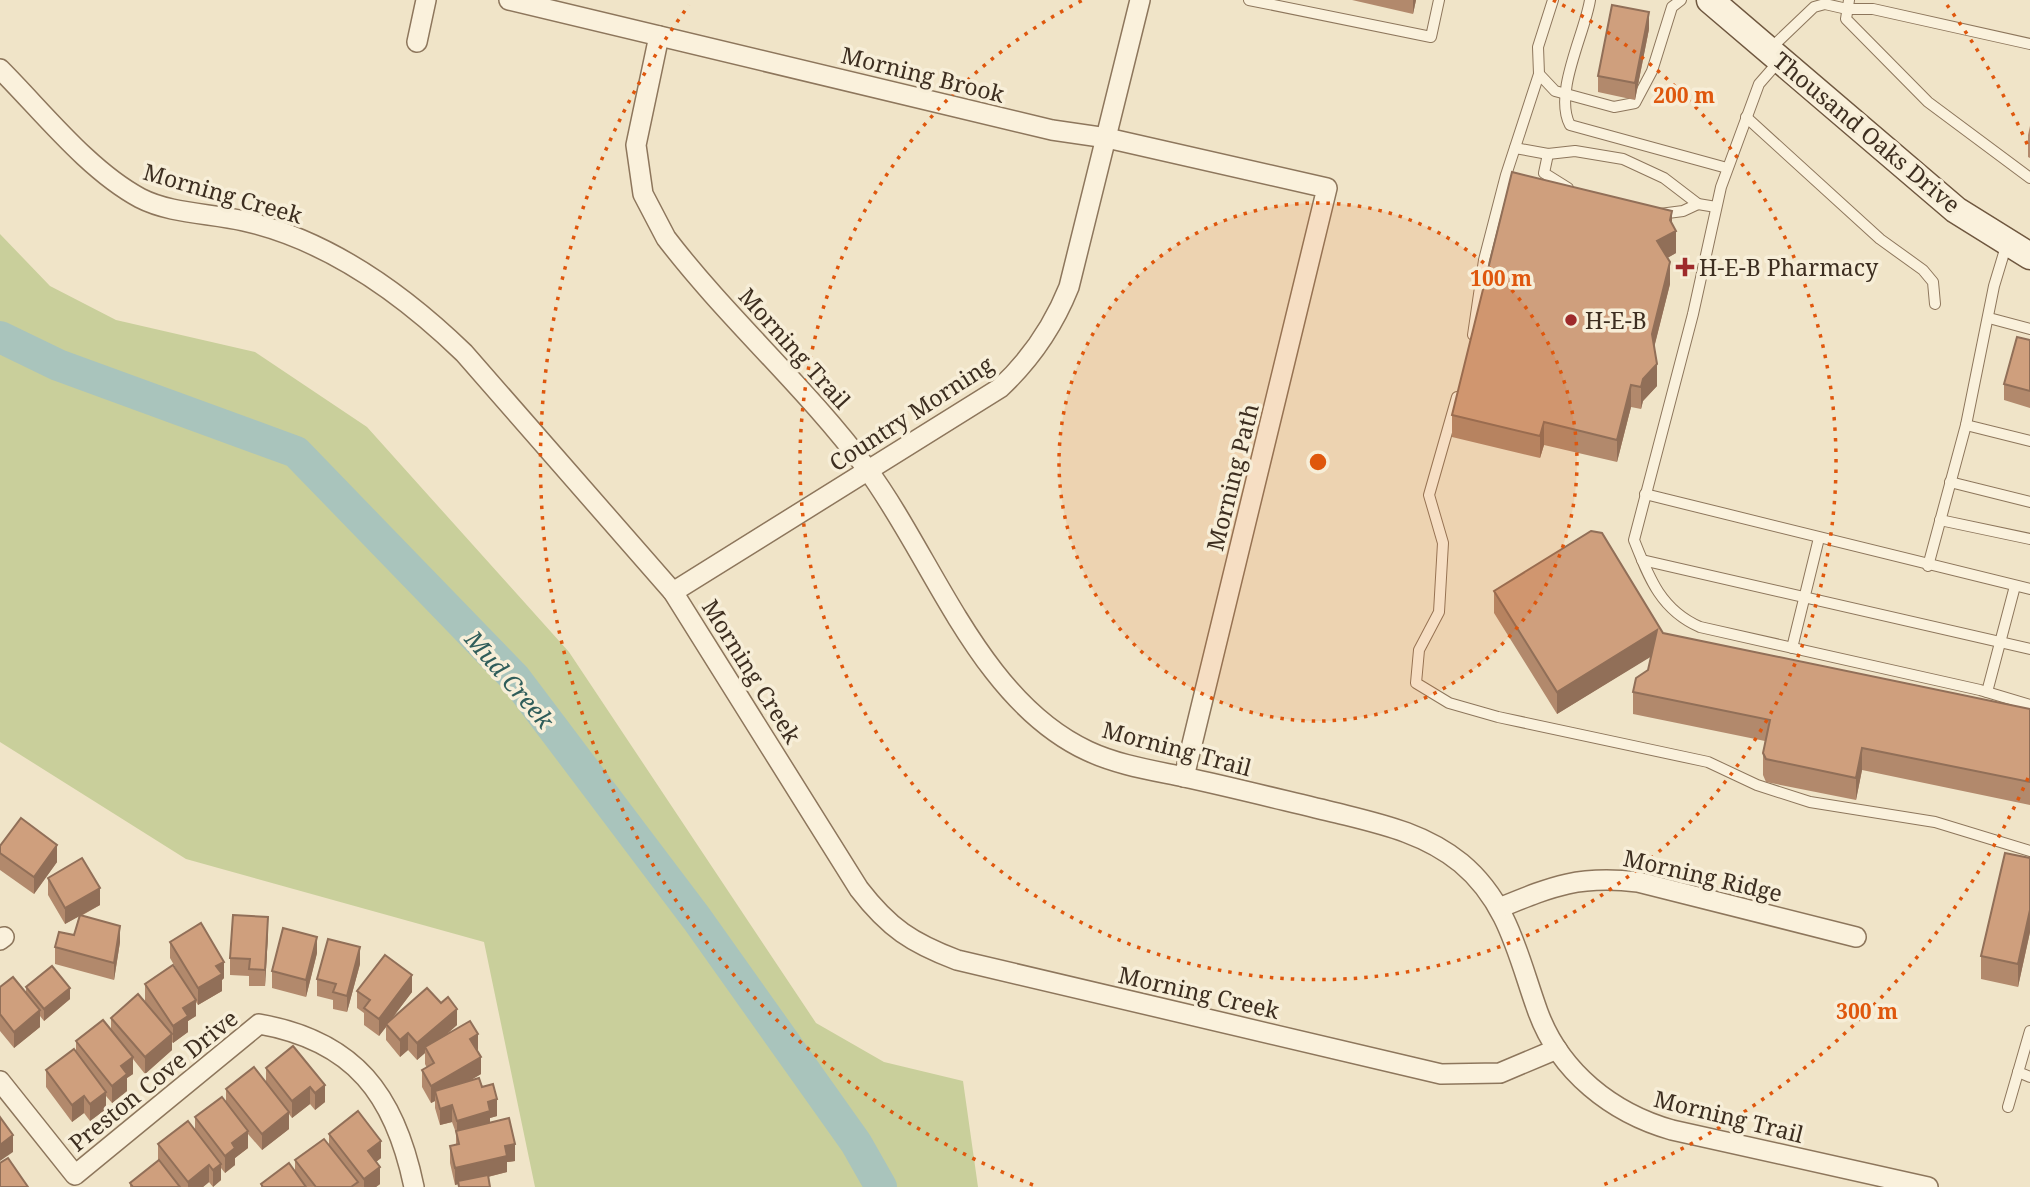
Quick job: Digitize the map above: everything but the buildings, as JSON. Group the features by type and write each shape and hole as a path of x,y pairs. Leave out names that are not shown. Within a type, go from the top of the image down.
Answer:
{"main road":[{"name":"Thousand Oaks Drive","path":"1710,0 1956,210 2030,256"}],"street":[{"path":"416,42 426,0"},
{"name":"Morning Brook","path":"509,0 1052,130 1107,138 1327,188"},
{"name":"Country Morning","path":"673,592 1000,388 1034,352 1060,310 1069,288 1140,0"},
{"name":"Morning Trail","path":"659,36 636,145 643,194 676,251 869,471 988,662 1026,708 1065,739 1127,765 1393,827 1442,850 1471,872 1499,908 1513,933 1539,1014 1557,1049 1599,1095 1652,1125 1928,1187"},
{"name":"Morning Creek","path":"0,69 110,180 142,200 175,209 244,221 289,235 361,271 409,304 464,353 673,592 859,889 887,922 920,946 957,960 1441,1074 1500,1073 1557,1049"},
{"name":"Morning Path","path":"1184,777 1327,188"},
{"name":"Morning Ridge","path":"1499,908 1556,885 1605,878 1638,882 1856,937"},
{"name":"Preston Cove Drive","path":"0,1081 75,1175 259,1024 302,1034 348,1060 365,1073 382,1095 407,1152 414,1187"}],"lane":[{"path":"1249,0 1431,37 1439,0"},
{"path":"1469,348 1484,260 1539,74 1538,47 1553,0"},
{"path":"1590,0 1570,72 1564,114 1570,125 1727,168"},
{"path":"1539,74 1555,90 1568,94 1614,107 1635,103 1652,71 1672,6 1682,0"},
{"path":"2030,44 1873,9 1825,4 1814,7 1775,55 1759,84 1727,168 1670,408 1634,540 1663,600 1679,618 1700,628 1987,692 2030,705"},
{"path":"1848,5 1846,19 1928,102 2030,178"},
{"path":"1746,117 1881,239 1923,270 1933,282 1935,304"},
{"path":"1516,148 1548,153 1575,151 1623,159 1664,178 1698,204 1716,207"},
{"path":"1548,153 1544,173 1562,186 1582,194"},
{"path":"1642,211 1654,214 1683,211 1698,204"},
{"path":"1928,566 1966,425 2007,243"},
{"path":"1989,318 2030,329"},
{"path":"1461,384 1429,495 1443,543 1439,612 1419,650 1416,683 1449,703 1498,717 1708,762 1757,785 1810,802 1935,822 2030,851"},
{"path":"1966,425 2030,440"},
{"path":"1950,482 2030,502"},
{"path":"1645,494 1928,566 2030,589"},
{"path":"1940,520 2030,539"},
{"path":"1792,648 1819,538"},
{"path":"1642,560 2030,649"},
{"path":"1987,692 2015,586"},
{"path":"2008,1107 2030,1031"},
{"path":"2018,1072 2030,1075"}],"green space":[{"path":"0,234 50,286 116,320 255,352 367,427 569,652 816,1023 884,1062 963,1081 978,1187 535,1187 484,942 186,859 0,742"}],"waterway":[{"name":"Mud Creek","path":"0,337 58,365 296,452 515,678 697,919 856,1143 881,1187"}],"place":[{"name":"H-E-B Pharmacy","path":"1685,267"},
{"name":"H-E-B","path":"1571,320"}]}
